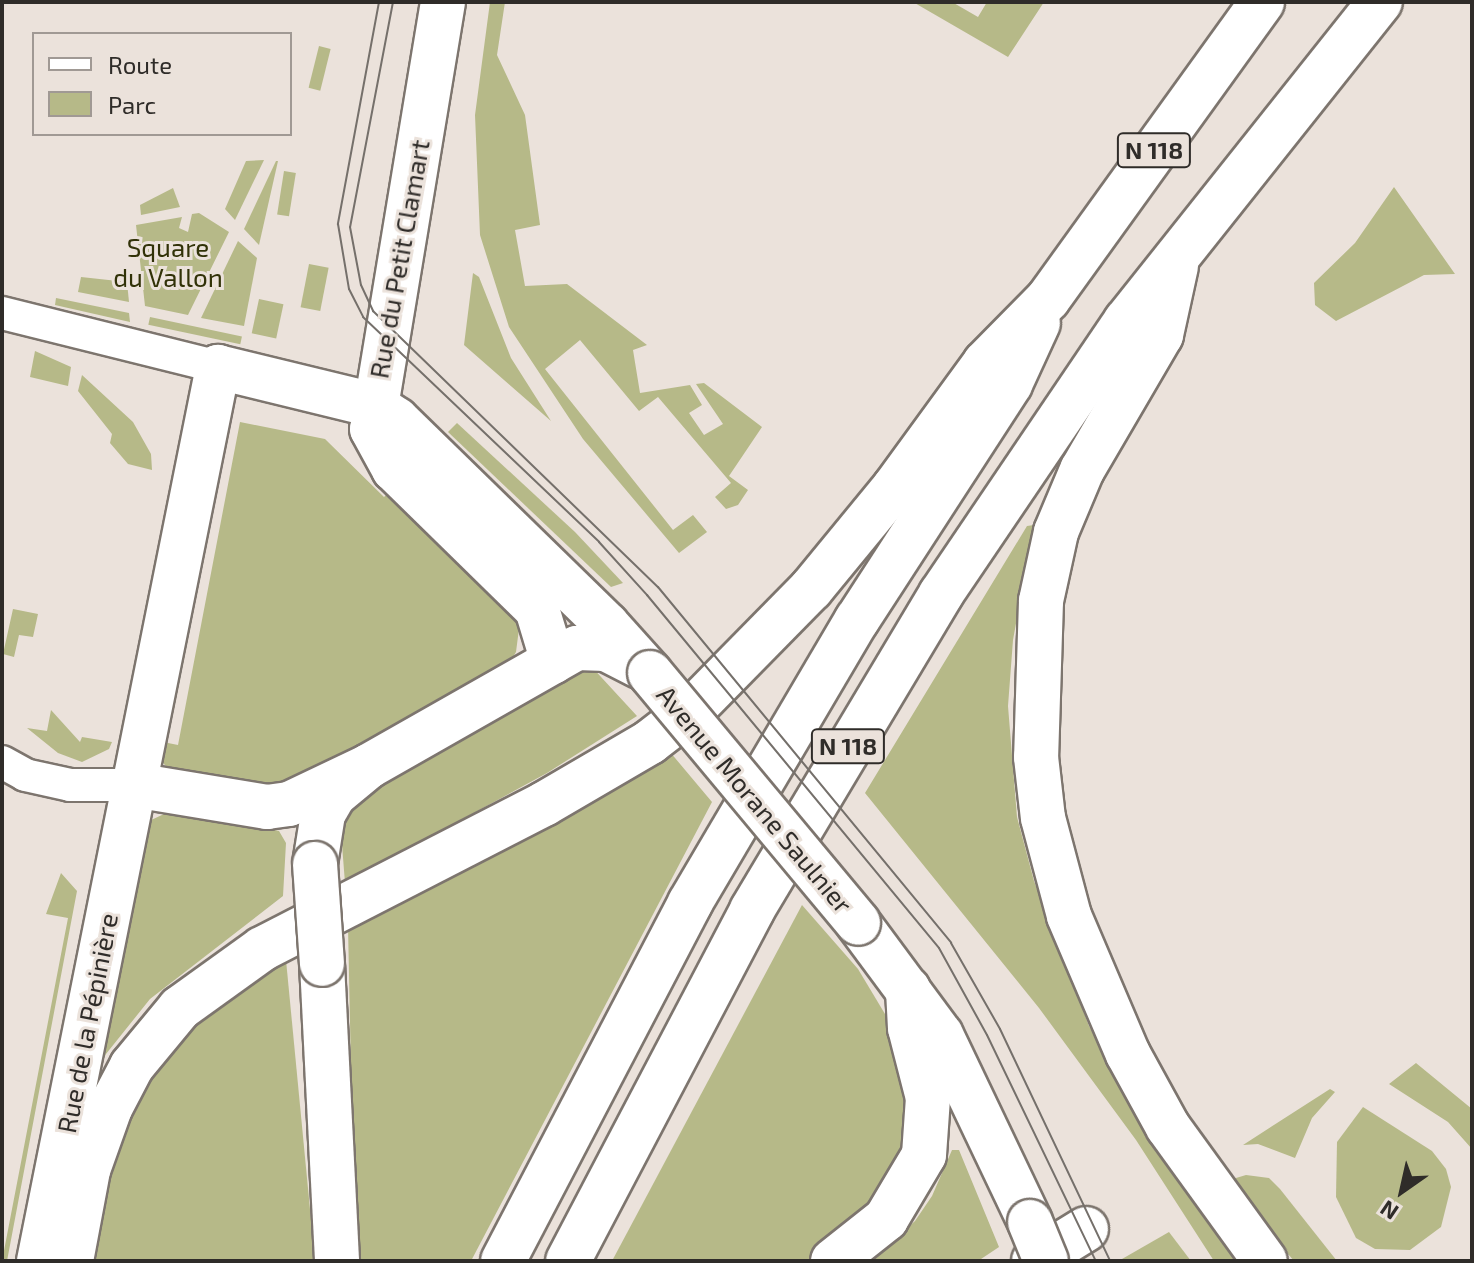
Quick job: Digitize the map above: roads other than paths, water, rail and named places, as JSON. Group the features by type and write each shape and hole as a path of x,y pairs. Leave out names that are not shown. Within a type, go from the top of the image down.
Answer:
{"main road":[{"name":"Rue du Petit Clamart","path":"218,367 374,405 407,238 443,2"},
{"name":"N 118","path":"503,1261 690,903 857,620 1010,384 1048,299 1262,2"},
{"name":"N 118","path":"568,1261 681,1039 862,723 1039,444 1126,321 1177,263 1380,2"},
{"path":"1177,263 1161,335 1082,470 1056,532 1041,601 1034,723 1043,818 1069,916 1128,1054 1168,1127 1265,1261"},
{"path":"71,1261 88,1170 110,1108 132,1066 180,1008 262,949 544,804 650,742 694,708 811,589 894,488 985,363 1048,299"},
{"name":"Rue de la Pépinière","path":"39,1261 218,367"},
{"path":"374,405 372,429 394,469 537,609 553,662"},
{"name":"Avenue Morane Saulnier","path":"374,405 422,441 650,673 858,923 941,1035 1037,1248"},
{"path":"134,785 279,806 369,766 577,648 606,649 650,673"},
{"path":"337,1261 315,864 323,814 334,795 369,766"},
{"path":"833,1261 886,1219 924,1155 928,1098 910,1028 908,989"},
{"path":"1037,1248 1086,1229"}],"street":[{"path":"2,313 218,367"},
{"path":"2,762 25,775 70,785 134,785"}],"tram line":[{"path":"379,2 338,224 349,289 363,317 599,542 647,595 939,948 987,1035 1096,1261"},
{"path":"393,2 350,227 361,285 373,311 658,587 951,943 1000,1029 1110,1261"}],"park label":[{"name":"Square du Vallon","path":"168,262"}]}
